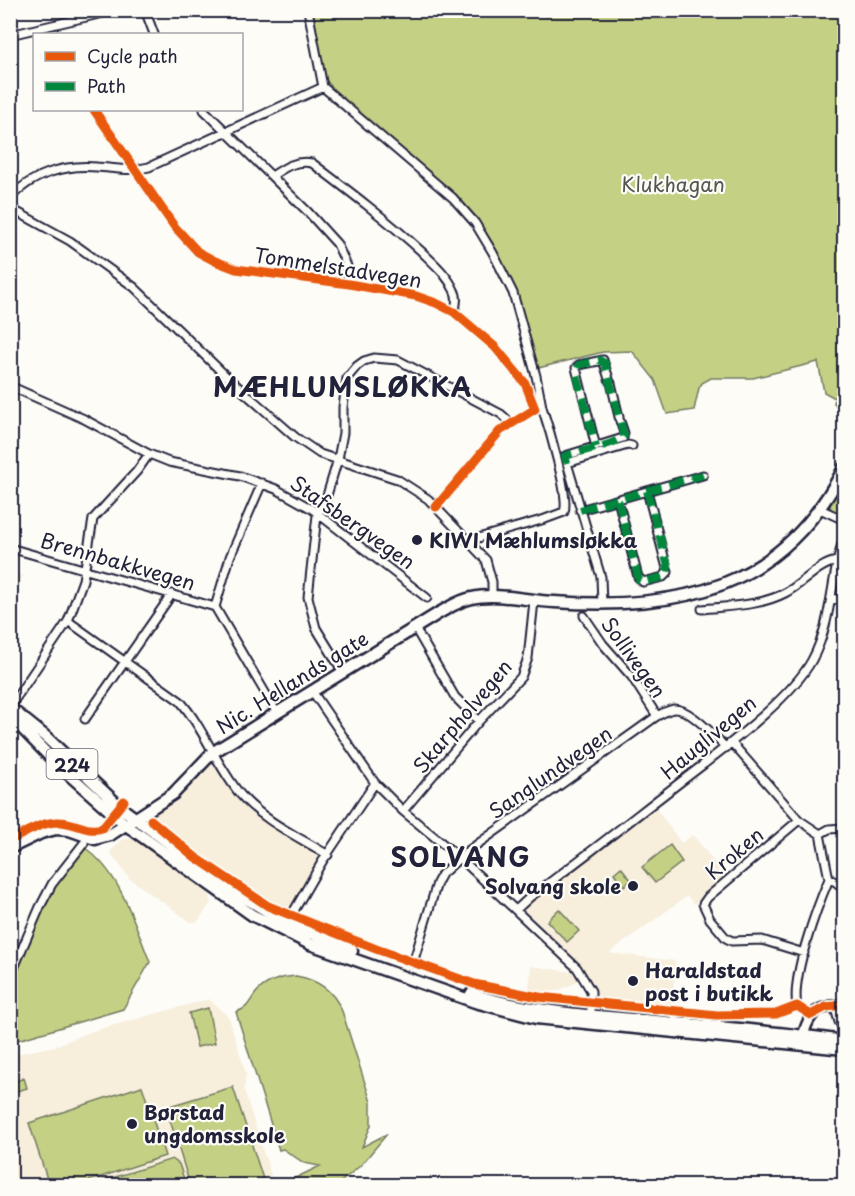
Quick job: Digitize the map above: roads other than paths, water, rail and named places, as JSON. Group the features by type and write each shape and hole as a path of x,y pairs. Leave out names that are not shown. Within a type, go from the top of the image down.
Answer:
{"main road":[{"path":"492,596 534,601 602,604 668,599 705,591 732,580 776,555 798,535 820,509 844,468"},
{"name":"Nic. Hellands gate","path":"10,848 41,833 56,829 102,838 131,823 173,794 212,753 463,600 492,596"},
{"name":"224","path":"10,707 46,738 131,823"},
{"name":"224","path":"10,716 57,764 131,823 252,915 301,940 475,1002 536,1018 591,1020 726,1036 844,1041"},
{"name":"224","path":"802,1040 844,1049"}],"street":[{"path":"10,35 83,14 116,10"},
{"path":"146,10 154,33"},
{"path":"308,10 323,87 434,181 475,224 513,293 536,376 538,408 562,481 567,506 564,512 545,519 468,541"},
{"path":"10,198 37,177 58,170 78,166 135,170 149,167 323,87"},
{"name":"Tommelstadvegen","path":"95,111 174,226 191,246 206,257 237,268 349,284 416,296 436,303 454,312 495,347 525,383 538,408"},
{"path":"205,111 337,244 346,266 349,284"},
{"path":"272,176 289,165 303,161 312,164 354,194 440,270 454,290 457,304 454,312"},
{"path":"10,208 70,241 110,268 295,437 320,454 397,479 413,488 436,507 486,560 492,582 492,596"},
{"path":"343,672 316,628 308,597 317,514 325,502 343,433 347,378 357,366 374,358 398,360 501,414 511,423"},
{"path":"596,447 576,368 579,365 603,360 620,419 623,438 596,447 565,456 601,577 602,604"},
{"name":"Stafsbergvegen","path":"10,386 84,419 149,454 169,462 240,476 288,495 312,509 427,597"},
{"path":"436,507 484,448 511,423 538,408"},
{"path":"567,463 628,445 632,446"},
{"path":"10,707 68,621 85,569 93,519 137,471 149,454"},
{"path":"580,510 703,475"},
{"path":"262,483 230,557 215,607 277,713"},
{"path":"618,500 638,577 643,582 663,576 668,572 647,491"},
{"path":"820,509 844,520"},
{"name":"Hauglivegen","path":"516,910 729,746 787,692 808,668 825,631 837,561 844,537"},
{"name":"Brennbakkvegen","path":"10,548 215,607"},
{"path":"702,609 730,607 772,599 803,582 828,562 837,561"},
{"path":"85,719 172,594"},
{"path":"832,598 844,601"},
{"name":"Skarpholvegen","path":"403,811 524,670 528,658 534,601"},
{"name":"Sollivegen","path":"584,616 603,644 632,677 657,716"},
{"path":"68,621 180,701 188,710 230,780 251,804 282,827 328,855"},
{"path":"415,628 455,697 479,721"},
{"path":"312,691 375,783 403,811 460,858 576,968 591,991 591,1020"},
{"name":"Sanglundvegen","path":"413,963 437,883 442,874 473,847 657,716 673,709 680,710 697,720 729,746"},
{"path":"729,746 799,820 820,834 830,879 804,953 795,998 796,1006 812,1015"},
{"path":"291,916 375,783"},
{"name":"Kroken","path":"799,820 708,897 703,904 710,919 726,938 732,941 762,940 804,953"},
{"path":"820,834 829,829 844,828"},
{"path":"10,977 52,884 84,843"},
{"path":"830,879 844,889"},
{"path":"834,1005 839,1022 844,1027"},
{"path":"802,1040 805,1026 817,1010 834,1005 844,1005"}],"place":[{"name":"KIWI Mæhlumsløkka","path":"417,540"},
{"name":"Solvang skole","path":"633,886"},
{"name":"Haraldstad post i butikk","path":"633,981"},
{"name":"Børstad ungdomsskole","path":"132,1124"}],"district":[{"name":"MÆHLUMSLØKKA","path":"343,386"},
{"name":"SOLVANG","path":"461,856"}],"park label":[{"name":"Klukhagan","path":"673,184"}]}
